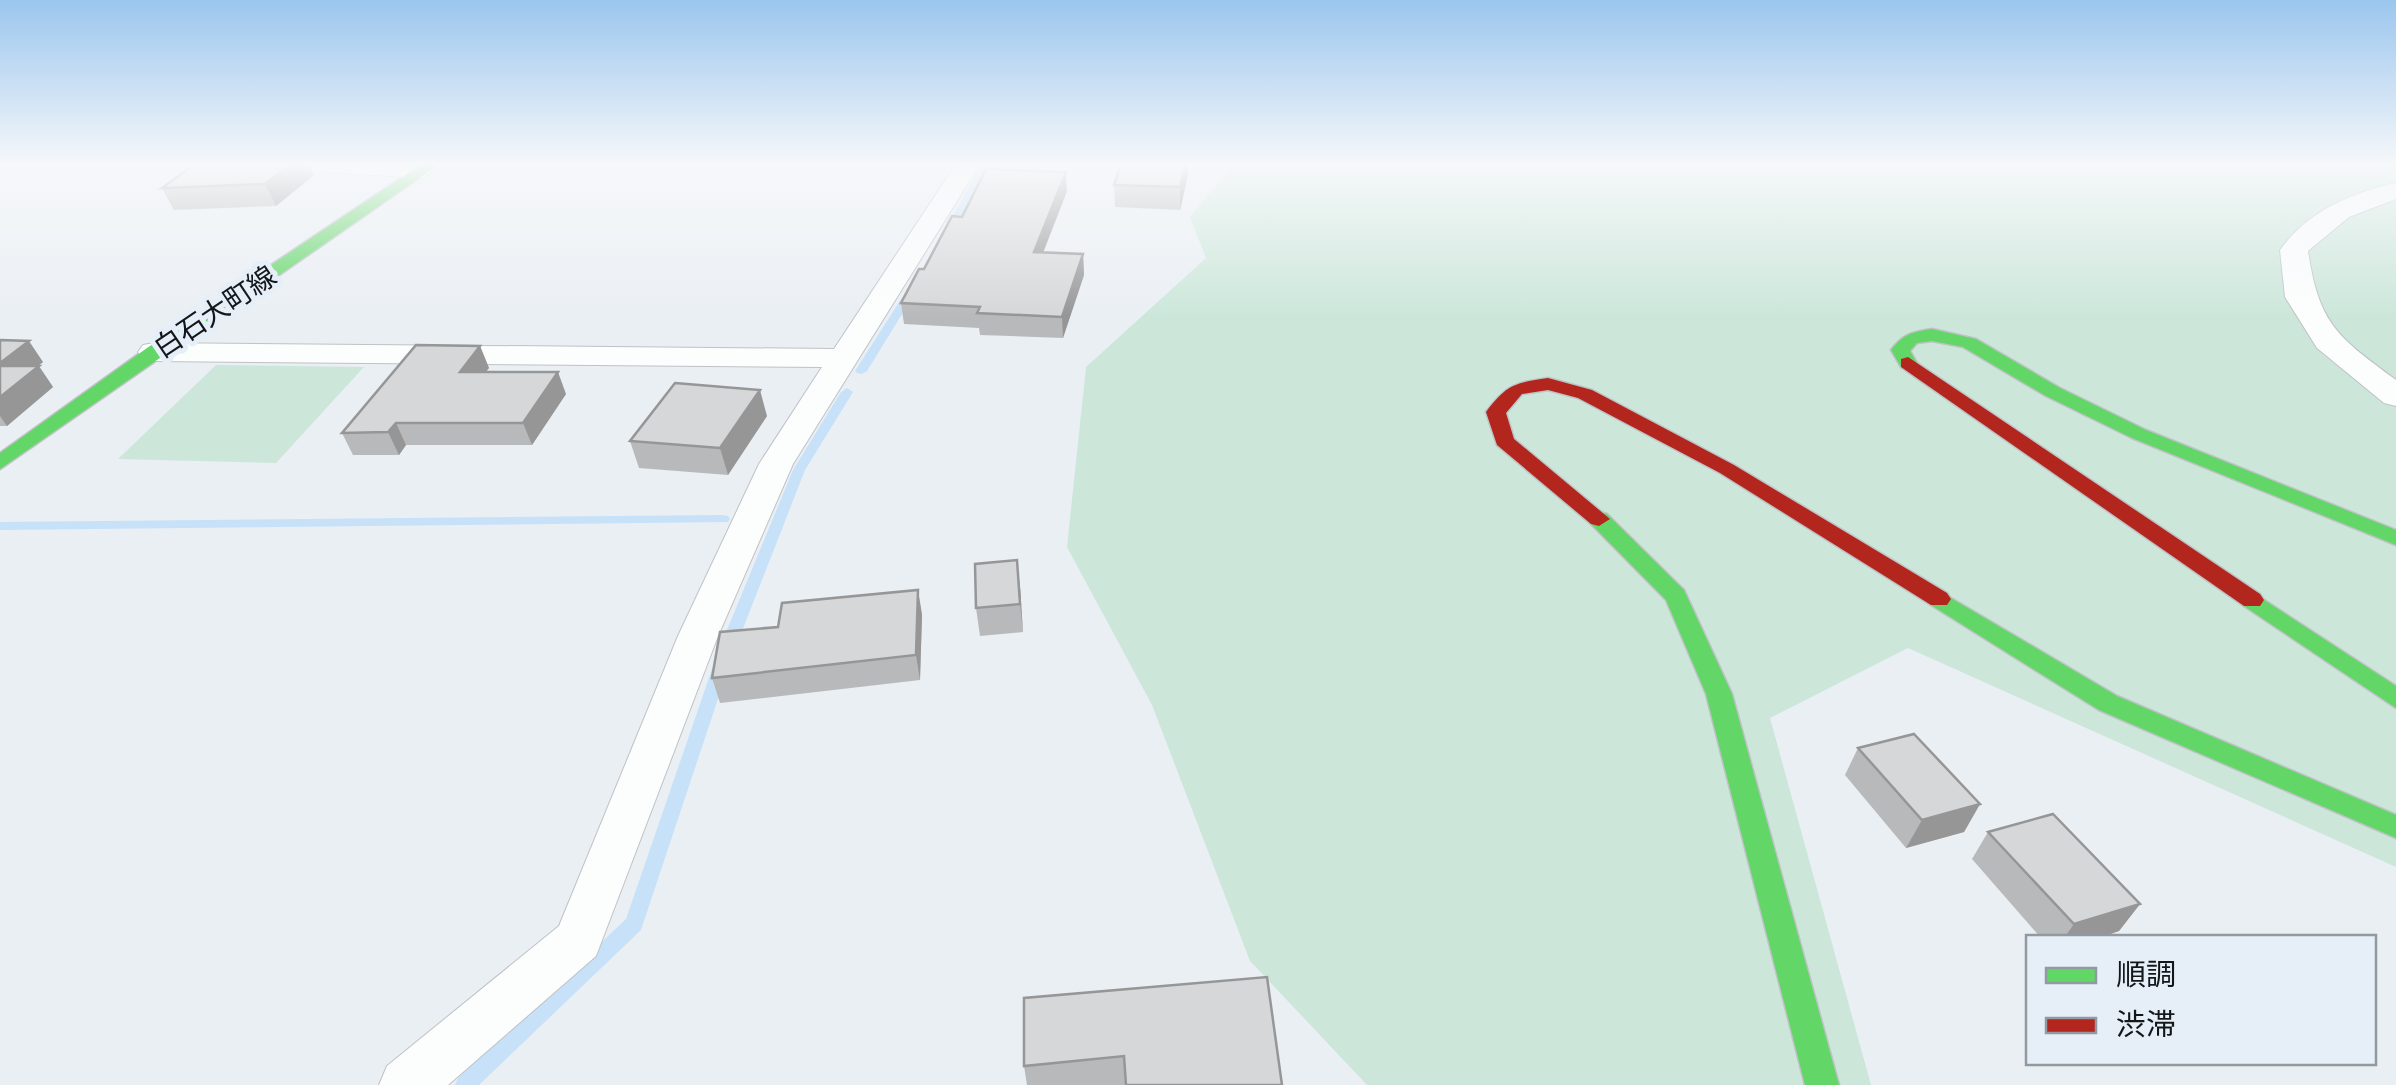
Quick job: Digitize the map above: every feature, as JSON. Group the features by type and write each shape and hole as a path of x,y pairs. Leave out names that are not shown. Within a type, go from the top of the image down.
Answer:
{"street":[{"name":"白石大町線","path":"0,463 154,352 357,215"},
{"path":"407,1085 578,940 698,636 776,464 936,215"},
{"path":"2335,215 2316,224 2294,250 2300,297 2333,348 2396,396"},
{"path":"2396,538 2139,434 2053,392 1969,343 1932,335 1912,338 1900,350 1905,361 2396,699"},
{"path":"154,352 844,358"},
{"path":"1822,1085 1719,694 1676,596 1605,524 1504,441 1496,412 1516,389 1548,384 1585,394 1727,469 2108,703 2396,827"}],"green space":[{"path":"2396,215 2396,867 1908,648 1770,718 1871,1085 1367,1085 1250,961 1152,705 1067,547 1086,367 1206,258 1190,217"},
{"path":"216,365 364,367 276,463 118,459"}],"building":[{"path":"1049,215 1034,252 1083,254 1062,317 977,313 980,307 901,303 952,216"},
{"path":"0,340 29,341 0,363"},
{"path":"416,345 480,346 460,372 558,372 523,423 396,423 388,432 342,433"},
{"path":"0,366 39,366 0,397"},
{"path":"675,383 760,390 720,448 630,441"},
{"path":"1017,560 1020,604 976,608 975,564"},
{"path":"918,590 916,655 712,678 720,632 778,627 782,603"},
{"path":"1914,734 1980,804 1922,820 1858,748"},
{"path":"2053,814 2140,904 2074,924 1988,832"},
{"path":"1267,977 1282,1085 1126,1085 1124,1056 1024,1066 1024,998"}],"waterway":[{"path":"861,371 910,293"},
{"path":"727,649 799,470 847,392"},
{"path":"0,526 723,519"},
{"path":"465,1085 634,924 720,669"}],"traffic: fast":[{"path":"0,463 154,352 357,215"},
{"path":"1908,363 1900,350 1911,338 1932,335 1969,343 2053,392 2139,434 2396,538"},
{"path":"1599,519 1676,596 1719,694 1822,1085"},
{"path":"1939,599 2108,703 2396,827"},
{"path":"2252,600 2396,699"}],"traffic: jam":[{"path":"1908,363 2252,600"},
{"path":"1599,519 1504,441 1496,412 1516,389 1548,384 1585,394 1727,469 1939,599"}]}
